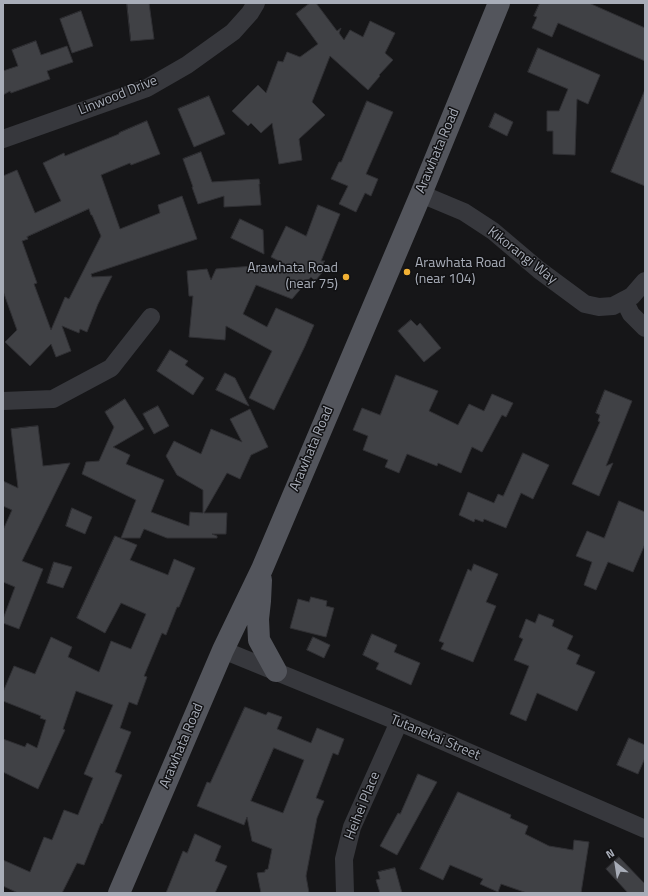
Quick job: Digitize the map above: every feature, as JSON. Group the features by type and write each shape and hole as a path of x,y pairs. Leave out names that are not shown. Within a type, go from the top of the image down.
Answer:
{"main road":[{"name":"Arawhata Road","path":"119,893 223,650 262,569 421,194 499,3"},
{"path":"262,569 258,619 259,640 276,672"}],"street":[{"name":"Linwood Drive","path":"3,139 146,88 187,64 233,32 250,14 256,3"},
{"name":"Kikorangi Way","path":"421,194 464,212 493,231 540,270 585,304 599,307 613,306 632,296 645,280"},
{"path":"624,300 631,314 645,328"},
{"path":"3,401 53,399 111,368 151,317"},
{"name":"Tutanekai Street","path":"223,650 399,722 645,829"},
{"name":"Heihei Place","path":"345,893 344,859 352,827 399,722"}],"building":[{"path":"127,3 149,3 154,39 131,41"},
{"path":"310,3 316,3 337,31 341,28 339,33 344,40 350,30 363,37 370,21 395,33 385,53 393,60 368,90 330,56 312,102 325,115 299,139 302,160 279,164 272,123 261,133 251,123 248,126 232,111 258,85 266,93 278,61 283,62 287,52 300,57 318,44 296,14"},
{"path":"540,3 589,3 645,28 645,61 558,23 552,37 532,28 537,17 534,16"},
{"path":"81,11 93,46 72,53 60,19"},
{"path":"36,41 41,55 67,46 73,62 47,71 50,79 11,93 10,91 3,95 3,71 18,66 12,50"},
{"path":"538,48 600,75 588,104 577,99 575,155 553,154 553,131 547,131 547,111 559,111 568,89 528,72"},
{"path":"645,90 645,186 611,172"},
{"path":"209,96 225,134 194,147 178,109"},
{"path":"367,101 393,112 366,174 378,179 371,196 365,193 356,212 339,204 348,186 331,179 339,162 341,162"},
{"path":"495,113 513,122 507,136 489,127"},
{"path":"147,121 160,154 131,165 130,163 101,175 120,229 160,213 158,205 182,196 197,239 91,274 92,277 112,276 98,304 87,332 80,329 79,333 62,326 71,351 56,357 51,344 30,366 5,342 17,330 3,291 3,176 17,170 35,213 61,201 43,163 64,153 65,156","holes":["89,209 101,236 69,299 65,297 51,330 34,284 37,283 22,241 28,239 27,237"]},
{"path":"201,152 212,182 259,179 261,205 224,207 224,196 198,204 183,159"},
{"path":"318,205 340,214 321,261 325,261 323,263 327,267 315,281 311,277 292,299 256,285 243,314 267,327 276,308 314,325 274,410 249,398 272,351 226,326 225,340 189,337 193,296 189,296 187,271 207,269 211,280 216,269 265,265 265,268 267,265 285,264 271,257 286,226 306,236"},
{"path":"240,219 263,230 264,254 231,238"},
{"path":"411,320 417,326 420,323 441,348 424,362 398,331"},
{"path":"170,350 188,361 185,365 204,378 193,395 157,371"},
{"path":"225,373 235,378 249,406 216,390"},
{"path":"396,375 438,391 429,411 458,425 469,404 484,411 492,394 513,403 506,417 502,415 482,452 472,447 461,473 438,463 437,466 407,454 399,473 385,467 388,460 363,450 368,436 353,430 362,408 380,415"},
{"path":"605,390 632,401 606,466 613,463 599,496 572,484 600,422 598,421 600,415 596,413"},
{"path":"125,399 144,429 113,447 130,455 126,464 164,480 151,512 189,526 190,512 203,513 203,490 177,475 166,456 174,441 201,454 211,429 242,442 230,419 250,409 268,447 251,455 240,479 227,473 204,513 227,513 226,534 212,534 217,536 217,538 167,538 144,529 140,538 121,538 136,500 82,474 86,462 99,461 114,427 105,412"},
{"path":"158,406 169,426 154,434 143,414"},
{"path":"38,426 43,466 70,463 22,561 43,569 19,629 3,623 3,619 15,587 3,582 3,530 12,510 3,506 3,481 18,488 11,429"},
{"path":"523,453 549,465 533,499 521,493 506,528 484,519 483,522 475,519 474,522 459,515 468,492 494,503 498,494 503,496"},
{"path":"619,501 645,512 645,544 633,572 608,562 596,590 584,585 592,562 576,556 587,531 604,538"},
{"path":"72,508 92,517 85,534 66,526"},
{"path":"115,536 137,545 130,560 168,575 174,559 195,568 166,635 162,633 144,676 147,677 137,705 129,702 120,728 131,732 115,772 122,775 84,865 77,863 62,893 18,893 3,886 3,860 30,872 44,837 52,840 64,810 78,815 93,778 84,774 113,705 76,691 63,729 65,730 38,789 3,772 3,739 25,747 27,743 37,748 46,720 40,718 41,716 3,701 3,692 14,666 35,674 51,637 72,647 68,657 99,672 111,641 131,649 146,614 121,603 105,633 77,618"},
{"path":"54,562 72,567 63,588 47,583"},
{"path":"474,564 498,574 486,602 496,606 473,662 441,649 444,643 439,641 468,569 471,571"},
{"path":"311,597 327,601 326,606 334,608 326,637 290,628 298,599 309,602"},
{"path":"539,614 554,620 552,626 573,636 567,649 580,655 576,664 595,672 577,711 537,693 526,721 510,714 529,666 514,660 523,639 519,637 526,619 535,623"},
{"path":"372,634 397,645 394,652 420,663 411,685 376,669 379,663 363,655"},
{"path":"313,637 330,645 324,658 307,650"},
{"path":"245,707 266,715 268,712 282,717 277,729 311,743 317,728 344,739 338,755 333,753 316,798 324,801 317,818 306,876 309,893 261,893 257,873 265,872 265,870 268,869 272,849 252,841 247,817 244,825 197,806 207,782 210,783","holes":["274,748 304,760 283,813 251,801"]},
{"path":"629,738 645,745 645,758 638,774 617,765"},
{"path":"418,774 437,782 397,855 380,846 398,813 400,814"},
{"path":"458,792 511,815 510,818 528,826 525,834 549,846 573,850 574,840 589,842 581,893 527,893 501,884 498,892 480,884 483,879 450,865 443,880 420,869"},
{"path":"195,834 221,846 215,861 227,866 215,893 166,893 183,851 187,853"},
{"path":"619,857 645,884 645,893 628,893 606,869"},
{"path":"395,868 402,893 380,893 376,880 380,879 378,872"}],"place":[{"name":"Arawhata Road (near 104)","path":"407,272"},
{"name":"Arawhata Road (near 75)","path":"346,277"}]}
